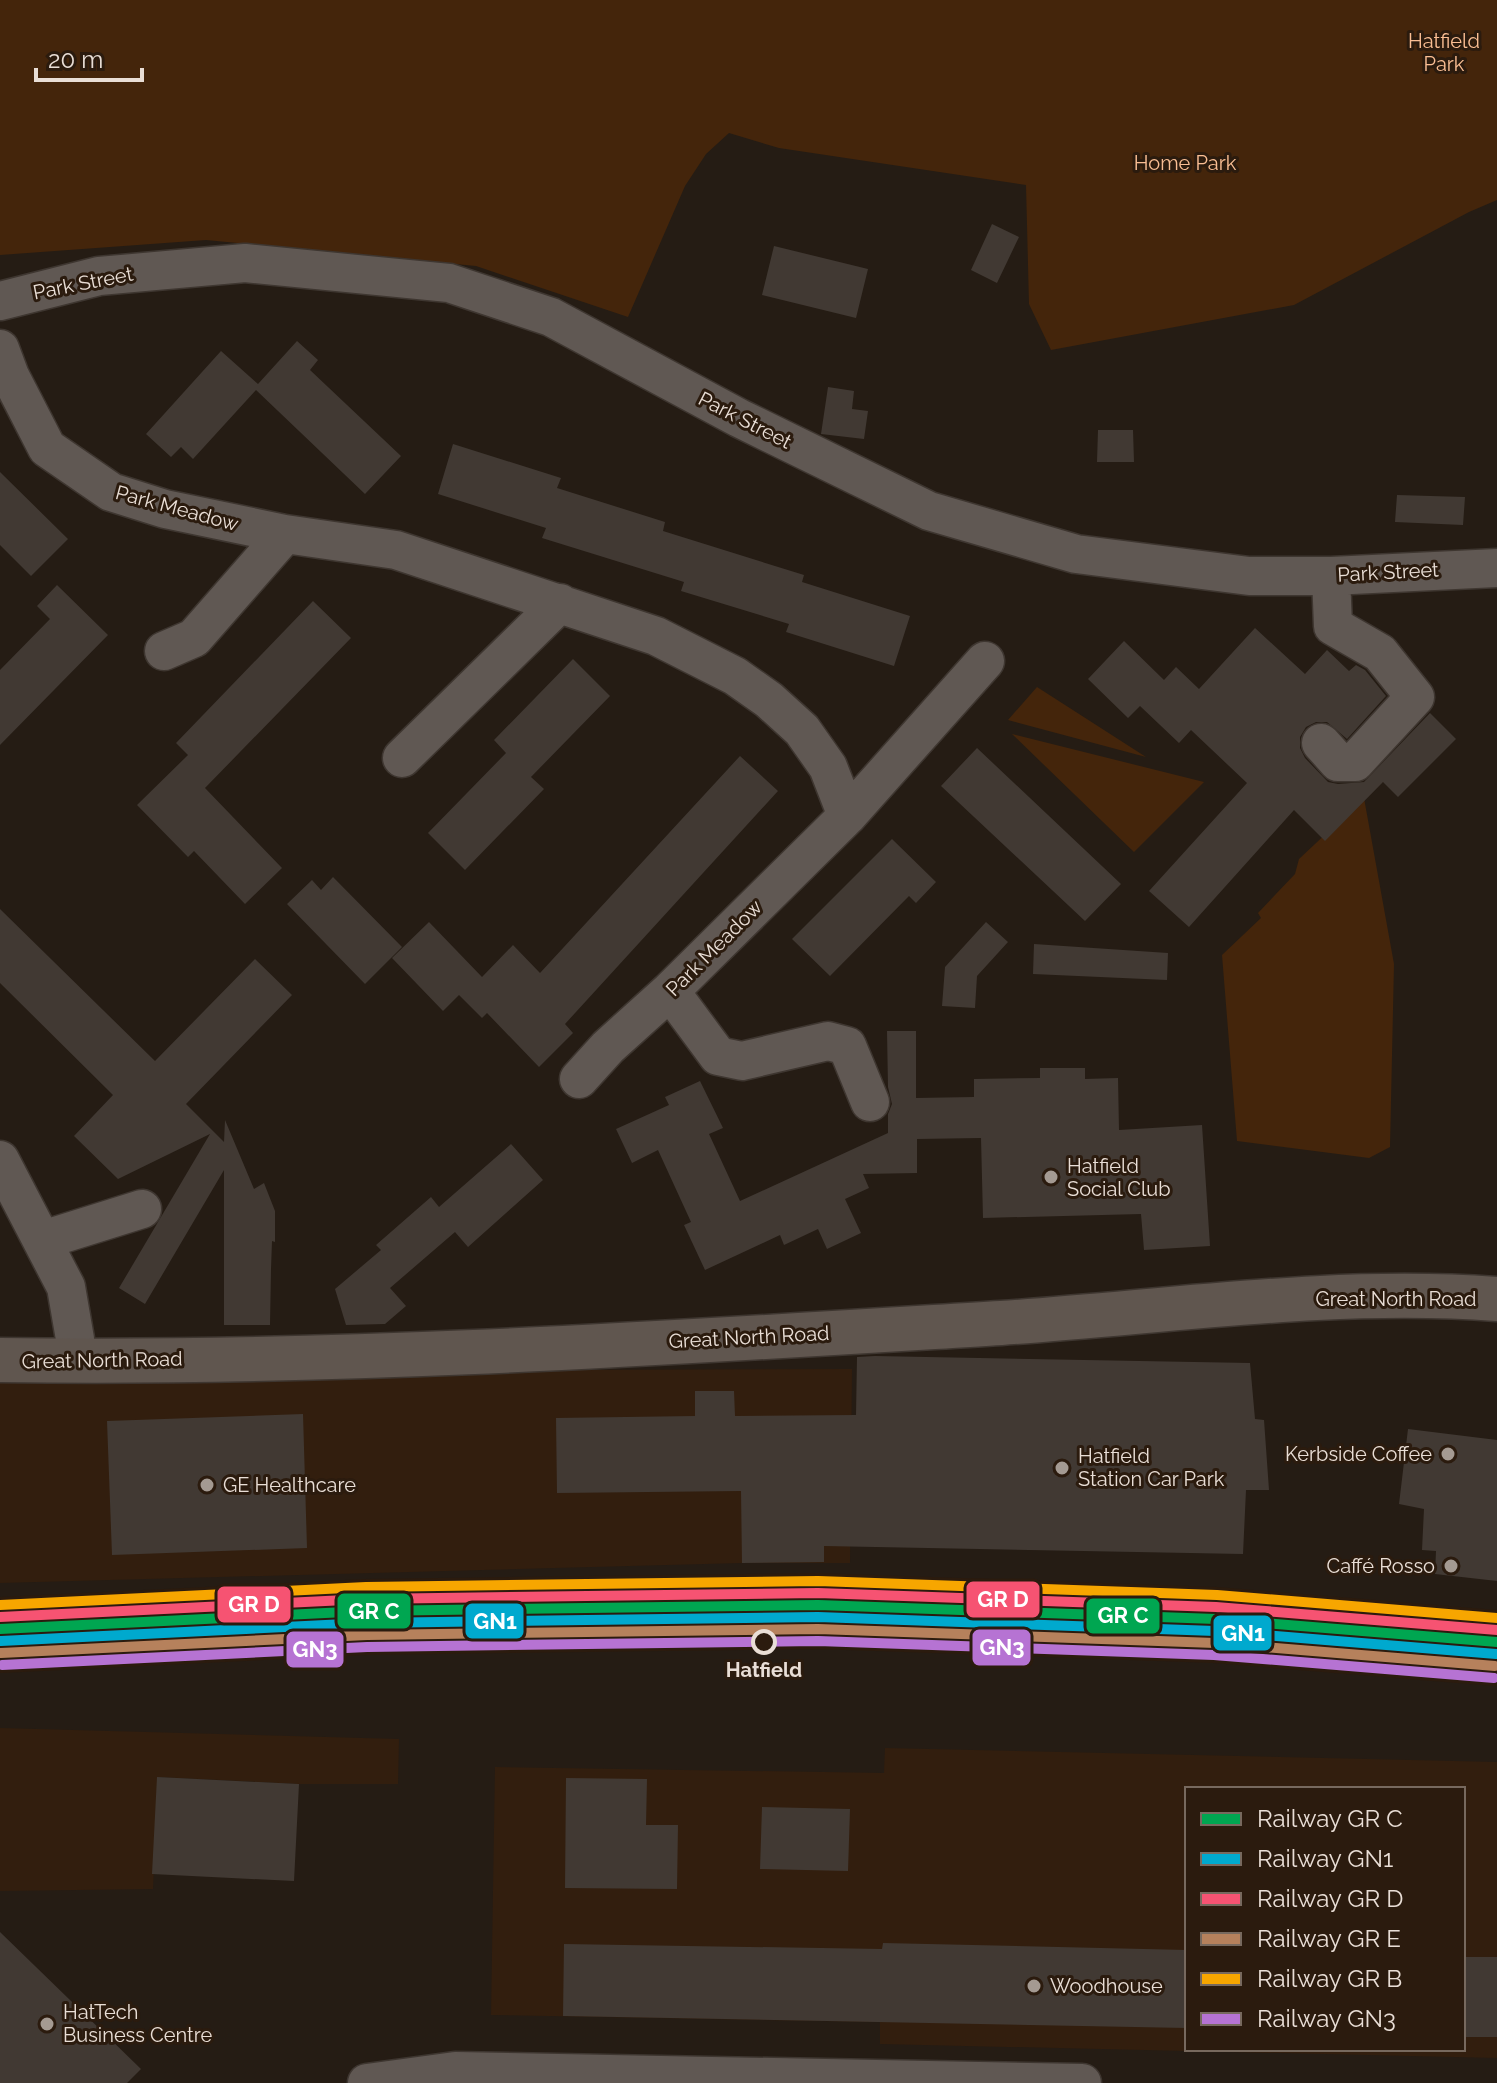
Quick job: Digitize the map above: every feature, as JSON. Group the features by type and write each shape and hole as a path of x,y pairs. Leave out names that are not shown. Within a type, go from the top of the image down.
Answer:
{"main road":[{"name":"Great North Road","path":"0,1360 492,1352 1007,1322 1355,1296 1497,1299"}],"street":[{"name":"Park Street","path":"0,301 99,276 245,263 449,283 551,317 739,418 929,511 1076,554 1249,576 1331,576 1497,568"},
{"name":"Park Meadow","path":"0,349 10,376 47,448 111,492 165,509 285,534 396,550 656,636 735,676 769,700 802,730 828,767 847,816"},
{"path":"164,651 194,638 285,534"},
{"path":"1321,743 1338,762 1355,762 1415,697 1380,653 1333,626 1331,576"},
{"path":"402,758 560,603"},
{"name":"Park Meadow","path":"579,1079 608,1047 670,991 847,816 985,661"},
{"path":"670,991 718,1056 742,1061 828,1041 847,1046 870,1102"},
{"path":"0,1160 66,1287 75,1339 75,1361"},
{"path":"43,1240 142,1209"},
{"path":"367,2083 455,2071 1082,2083"}],"shaded area":[{"path":"852,1369 850,1563 742,1563 0,1583 0,1372"},
{"path":"0,1728 399,1739 398,1784 299,1784 158,1777 153,1889 0,1891"},
{"path":"885,1748 1497,1762 1497,2058 1188,2051 1465,2051 1465,1787 1185,1787 1185,2051 880,2044 880,2022 491,2015 495,1767 884,1773"}],"green space":[{"name":"Home Park","path":"0,0 1497,0 1497,200 1294,305 1051,350 1029,304 1026,185 779,148 729,133 706,154 685,186 628,317 476,266 206,240 0,255"},
{"path":"1037,687 1146,757 1008,720"},
{"path":"1012,734 1204,782 1134,852"},
{"path":"1364,798 1394,964 1390,1147 1369,1158 1237,1141 1222,955 1261,918 1258,913 1295,874 1299,859"}],"building":[{"path":"992,224 1019,237 997,283 971,270"},
{"path":"774,246 868,269 856,318 762,295"},
{"path":"297,341 318,360 310,370 401,456 365,494 256,390 193,459 181,447 171,457 146,434 221,351 258,384"},
{"path":"828,387 854,391 852,409 868,411 864,439 821,434"},
{"path":"1098,430 1133,430 1134,462 1097,462"},
{"path":"453,444 561,478 557,488 665,522 663,531 804,575 802,582 910,616 894,666 786,632 789,624 681,591 684,582 542,538 546,528 438,494"},
{"path":"0,472 68,539 31,576 0,545"},
{"path":"1397,495 1465,497 1463,525 1395,522"},
{"path":"57,585 108,635 0,745 0,670 50,619 37,606"},
{"path":"313,601 351,638 205,788 282,868 245,904 194,851 188,857 137,805 188,755 176,743"},
{"path":"1255,628 1305,674 1327,650 1349,671 1356,665 1365,670 1386,696 1347,739 1327,722 1316,722 1306,727 1300,737 1300,748 1305,758 1328,782 1364,782 1430,713 1456,739 1398,797 1383,782 1325,841 1294,810 1189,927 1149,891 1247,783 1191,730 1179,743 1140,706 1128,718 1088,679 1124,641 1164,680 1176,667 1199,689"},
{"path":"573,659 610,696 531,777 544,789 465,870 428,833 506,753 494,740"},
{"path":"977,748 1121,884 1085,921 941,786"},
{"path":"740,756 778,791 565,1024 573,1033 539,1067 487,1013 482,1018 459,995 443,1011 392,958 429,922 482,977 513,945 540,973"},
{"path":"892,839 936,882 916,903 909,896 830,976 792,939"},
{"path":"333,877 402,947 365,984 287,904 312,880 321,890"},
{"path":"0,909 155,1061 255,959 292,995 186,1104 224,1142 225,1120 254,1189 264,1183 275,1211 270,1325 224,1325 224,1170 145,1304 119,1288 210,1134 118,1179 74,1136 113,1095 0,983"},
{"path":"986,922 1008,942 977,976 975,1008 942,1006 945,967"},
{"path":"1034,944 1168,953 1167,980 1033,974"},
{"path":"887,1031 916,1031 916,1098 974,1097 974,1079 1040,1078 1040,1068 1085,1068 1085,1079 1118,1078 1119,1130 1202,1125 1210,1246 1144,1250 1141,1214 983,1218 981,1138 917,1139 917,1173 863,1174 869,1188 845,1199 861,1233 827,1249 818,1229 784,1245 780,1235 705,1270 684,1225 691,1222 658,1150 632,1163 616,1129 669,1105 665,1097 700,1081 723,1128 709,1134 740,1201 888,1133 888,1114 892,1104 888,1087"},
{"path":"511,1144 543,1180 468,1247 455,1232 390,1288 406,1306 385,1324 346,1325 335,1289 381,1250 376,1245 431,1197 439,1207"},
{"name":"Hatfield Station Car Park","path":"857,1357 1250,1363 1255,1419 1264,1420 1269,1490 1246,1490 1243,1554 824,1546 824,1562 742,1563 741,1491 557,1493 556,1418 695,1416 695,1391 734,1391 735,1416 856,1415"},
{"name":"GE Healthcare","path":"303,1414 307,1548 112,1555 107,1421"},
{"path":"1408,1429 1497,1440 1497,1581 1435,1574 1436,1551 1422,1550 1424,1509 1399,1504"},
{"path":"157,1777 299,1784 294,1881 152,1874"},
{"path":"566,1778 647,1779 646,1825 678,1825 677,1889 565,1888"},
{"path":"762,1807 850,1809 848,1871 760,1869"},
{"name":"HatTech Business Centre","path":"0,1932 141,2069 127,2083 0,2083"},
{"path":"883,1943 1185,1950 1185,2028 563,2016 564,1944 882,1949"},
{"path":"1465,1957 1497,1957 1497,2037 1465,2037"}],"transit line":[{"path":"0,1605 366,1587 818,1581 1217,1595 1497,1618"},
{"path":"0,1617 366,1599 818,1593 1216,1607 1497,1630"},
{"path":"0,1629 366,1611 818,1605 1216,1619 1497,1642"},
{"path":"1,1653 367,1635 818,1629 1215,1643 1495,1666"}],"rail line":[{"name":"GN1","path":"1,1641 366,1623 818,1617 1215,1631 1496,1654"},
{"name":"GN3","path":"2,1665 367,1647 818,1641 1214,1655 1494,1678"}],"place":[{"name":"Hatfield Social Club","path":"1051,1177"},
{"name":"Kerbside Coffee","path":"1448,1454"},
{"name":"Hatfield Station Car Park","path":"1062,1468"},
{"name":"GE Healthcare","path":"207,1485"},
{"name":"Caffé Rosso","path":"1451,1566"},
{"name":"Hatfield","path":"764,1642"},
{"name":"Woodhouse","path":"1034,1986"},
{"name":"HatTech Business Centre","path":"47,2024"}],"park label":[{"name":"Hatfield Park","path":"1444,52"}]}
